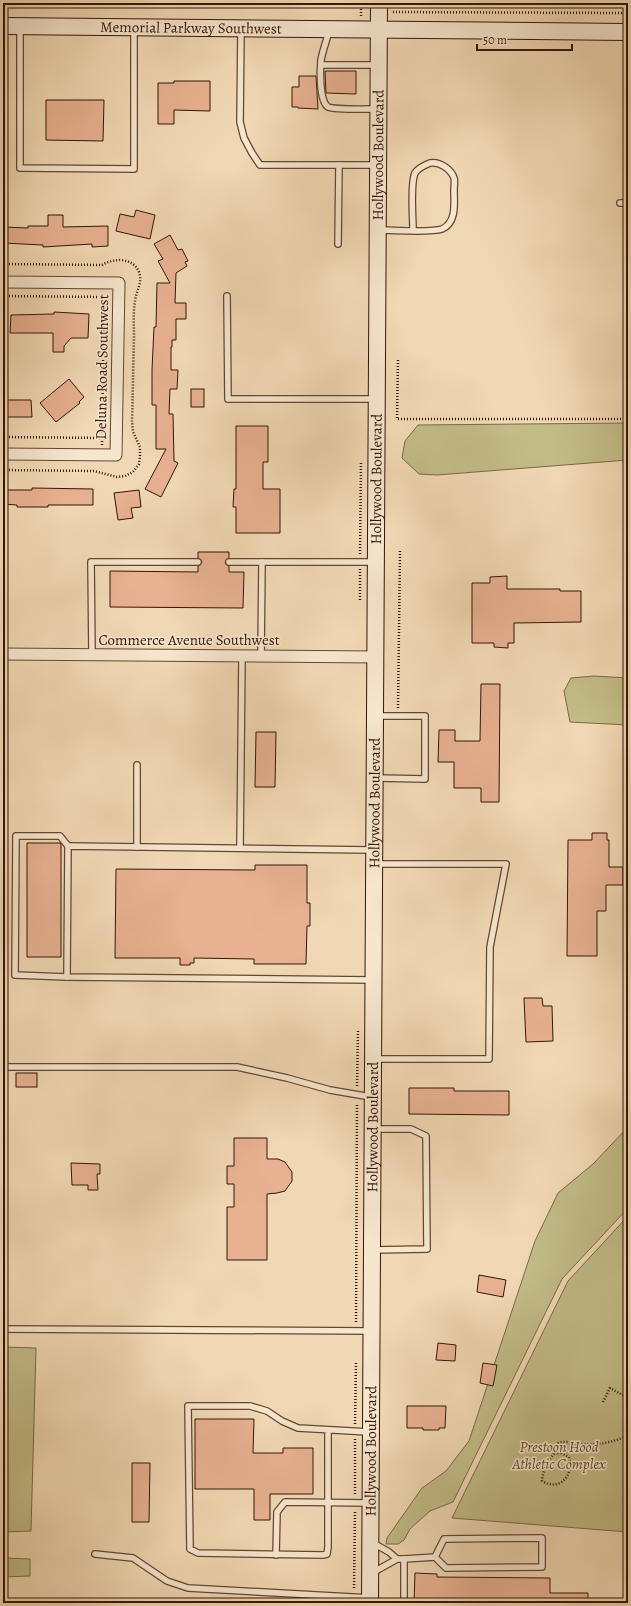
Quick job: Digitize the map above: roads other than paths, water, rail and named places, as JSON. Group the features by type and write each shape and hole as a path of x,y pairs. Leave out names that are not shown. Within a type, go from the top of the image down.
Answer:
{"street":[{"name":"Hollywood Boulevard","path":"370,1601 379,8"},
{"name":"Memorial Parkway Southwest","path":"3,26 628,32"},
{"name":"Deluna Road Southwest","path":"3,282 119,283 116,455 3,454"},
{"name":"Commerce Avenue Southwest","path":"3,654 376,657"}],"lane":[{"path":"20,26 20,168 134,169 134,27"},
{"path":"241,29 240,122 244,138 260,165 378,165"},
{"path":"329,30 321,65 323,101 328,107 379,109"},
{"path":"321,65 379,65"},
{"path":"378,230 413,230 430,230 443,228 450,223 453,216 454,178 442,165 434,162 424,165 416,172 413,183 413,230"},
{"path":"338,244 339,165"},
{"path":"620,203 628,203"},
{"path":"228,296 228,399 377,399"},
{"path":"92,654 91,562 198,562"},
{"path":"229,562 376,562"},
{"path":"261,656 262,562"},
{"path":"240,848 242,656"},
{"path":"375,716 425,716 425,778 375,778"},
{"path":"137,765 137,847"},
{"path":"67,977 68,846 60,836 16,836 15,975 67,977 374,980"},
{"path":"68,846 240,848 506,864 490,947 488,1059 373,1059"},
{"path":"3,1067 237,1067 287,1078 330,1090 373,1097"},
{"path":"372,1250 427,1249 426,1136 411,1129 373,1129"},
{"path":"3,1329 372,1332"},
{"path":"328,1430 328,1547 326,1554 276,1555 198,1553 190,1549 188,1406 250,1406 267,1411 282,1421 298,1428 371,1432"},
{"path":"276,1555 277,1512 285,1502 370,1503"},
{"path":"370,1574 400,1559 435,1557 446,1568 542,1568 542,1538 444,1539 435,1557"},
{"path":"370,1541 400,1559"},
{"path":"95,1554 133,1558 167,1581 188,1588 370,1601"},
{"path":"400,1559 404,1603"}],"park label":[{"name":"Prestoon Hood Athletic Complex","path":"559,1456"}]}
